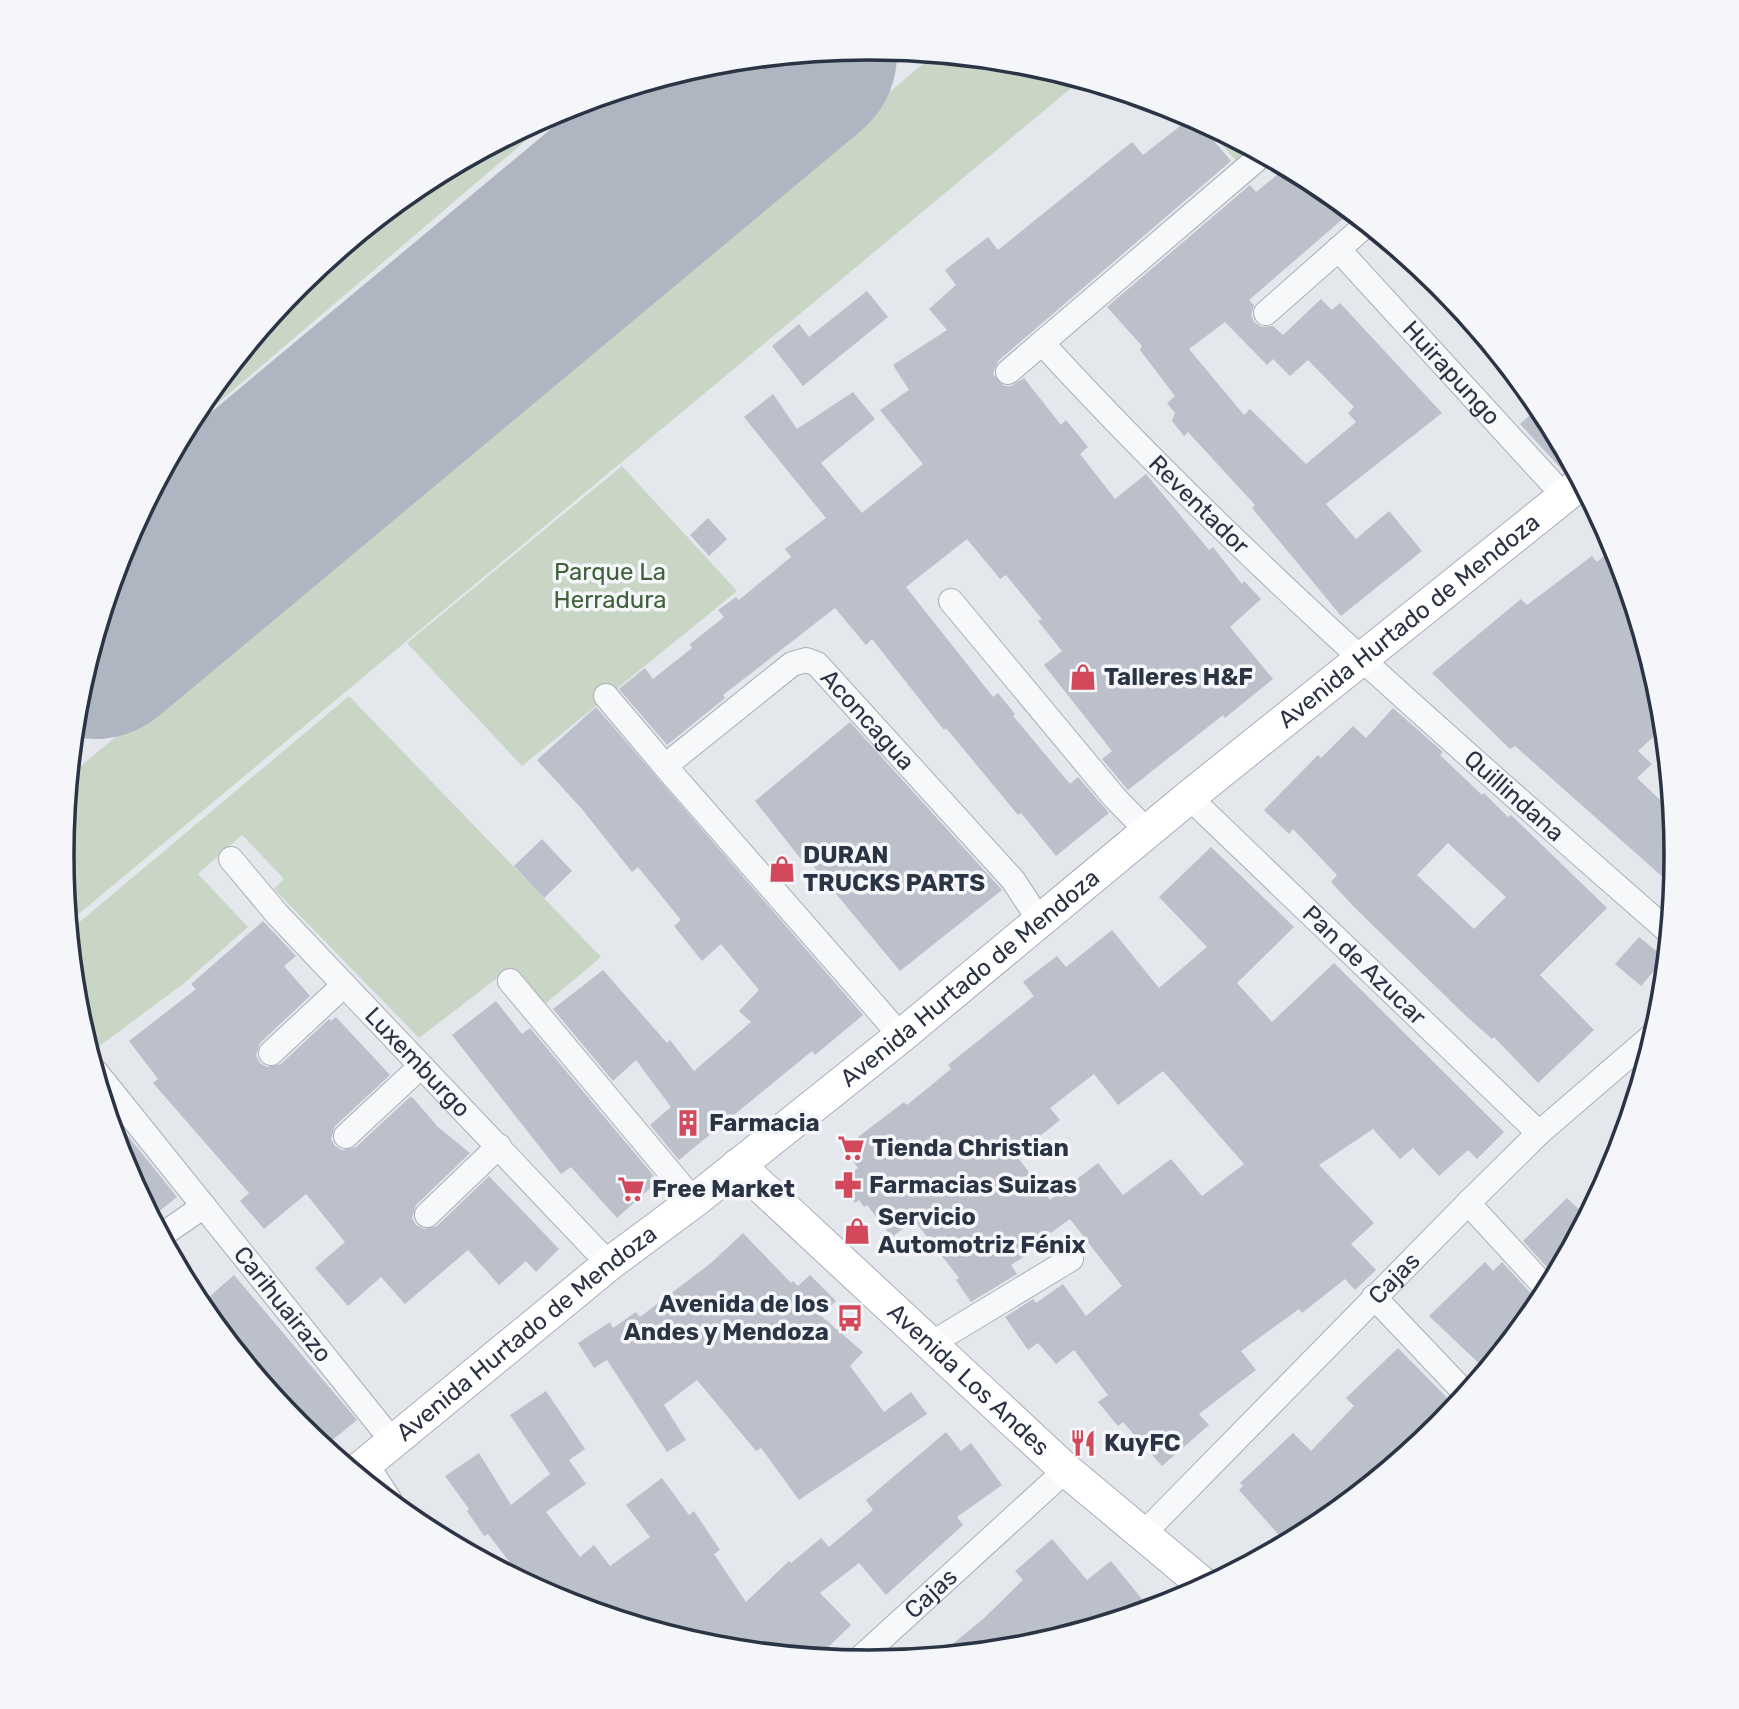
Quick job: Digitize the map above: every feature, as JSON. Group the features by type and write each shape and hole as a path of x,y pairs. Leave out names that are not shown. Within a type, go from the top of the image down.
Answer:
{"main road":[{"name":"Avenida Hurtado de Mendoza","path":"363,1466 609,1264 694,1201 901,1036 1147,831 1573,489"},
{"name":"Avenida Los Andes","path":"738,1165 929,1345 1066,1469 1197,1579"}],"street":[{"path":"1008,372 1257,160"},
{"path":"1266,313 1360,230"},
{"name":"Huirapungo","path":"1338,249 1573,489"},
{"name":"Reventador","path":"1043,344 1103,408 1359,660"},
{"path":"951,601 1115,798 1147,831"},
{"name":"Aconcagua","path":"665,766 792,664 806,660 817,664 1013,880 1040,921"},
{"name":"Quillindana","path":"1359,660 1661,925"},
{"path":"606,696 901,1036"},
{"name":"Pan de Azucar","path":"1189,797 1539,1133"},
{"name":"Luxemburgo","path":"231,859 344,985 609,1264"},
{"path":"510,981 694,1201"},
{"path":"271,1053 344,985"},
{"name":"Cajas","path":"1144,1533 1374,1297 1539,1133 1640,1046"},
{"path":"346,1136 421,1067"},
{"name":"Carihuairazo","path":"118,1112 204,1206 394,1443"},
{"path":"427,1215 499,1146"},
{"path":"1468,1203 1540,1281"},
{"path":"169,1230 204,1206"},
{"path":"929,1345 1071,1259"},
{"path":"1374,1297 1459,1387"},
{"name":"Cajas","path":"869,1650 1066,1469"}],"green space":[{"path":"926,61 973,66 1073,87 77,915 74,854 79,767"},
{"path":"533,134 211,409 272,330 307,292 345,257 428,193 472,166"},
{"path":"1217,139 1245,154 1237,162"},
{"name":"Parque La Herradura","path":"622,466 737,591 522,766 407,643"},
{"path":"349,696 601,957 545,1004 509,969 419,1038 274,889 284,879 242,835 198,874 248,927 183,984 99,1047 81,958 78,924"}],"building":[{"path":"1183,124 1210,136 1231,161 998,361 993,374 1004,386 1011,386 1024,378 1061,425 1066,420 1088,447 1080,454 1115,499 1146,474 1209,550 1213,547 1242,584 1244,581 1261,599 1230,627 1273,679 1128,790 1102,759 1112,751 1044,665 1062,651 1038,621 1042,619 1006,575 1000,579 967,539 906,587 993,697 998,693 1015,714 1013,716 1070,784 1078,777 1109,813 1056,856 946,728 944,730 872,639 866,645 835,608 723,695 725,698 667,745 619,689 645,668 653,679 692,648 690,644 724,617 718,610 736,597 739,600 791,557 785,549 826,518 744,417 773,394 797,429 853,392 875,419 821,463 862,513 923,464 880,410 909,390 893,365 947,330 929,309 956,285 945,270 988,237 998,250 1132,142 1143,155"},
{"path":"1279,173 1344,218 1249,300 1254,305 1251,315 1254,322 1262,327 1273,326 1283,335 1321,299 1332,310 1340,303 1442,413 1326,504 1356,539 1389,511 1422,551 1341,616 1252,508 1255,505 1188,432 1184,436 1172,421 1175,413 1167,403 1175,396 1140,350 1142,346 1107,307 1250,185 1256,192","holes":["1225,322 1267,365 1273,359 1290,376 1308,360 1354,407 1348,413 1356,422 1306,464 1250,409 1244,415 1189,349"]},
{"path":"867,291 888,317 803,386 772,346 799,324 809,337"},
{"path":"1531,414 1566,471 1564,472 1520,424"},
{"path":"708,518 727,539 709,556 690,535"},
{"path":"1606,554 1622,599 1649,699 1655,735 1638,751 1652,764 1637,778 1663,803 1664,878 1515,746 1510,749 1432,673 1521,599 1527,605 1592,556 1597,562"},
{"path":"596,707 863,1015 815,1055 812,1051 679,1160 650,1125 671,1107 636,1060 613,1081 553,1009 603,970 667,1043 670,1040 694,1071 751,1022 739,1011 759,990 721,944 702,961 674,926 681,920 638,867 632,872 581,808 537,760"},
{"path":"1393,708 1443,752 1440,755 1482,795 1484,793 1508,817 1511,815 1607,908 1540,975 1594,1030 1538,1083 1494,1037 1492,1039 1466,1016 1354,907 1331,882 1337,875 1293,829 1289,834 1264,810 1318,755 1321,758 1353,726 1366,738","holes":["1448,843 1506,897 1474,929 1417,875"]},
{"path":"850,722 1002,890 900,971 808,860 804,863 755,801"},
{"path":"542,839 572,871 544,898 514,866"},
{"path":"1211,847 1294,927 1237,983 1272,1022 1334,963 1504,1132 1477,1159 1468,1150 1439,1176 1413,1148 1400,1159 1373,1129 1319,1165 1374,1223 1351,1244 1376,1270 1355,1290 1345,1279 1302,1313 1299,1309 1241,1351 1256,1370 1199,1414 1209,1425 1162,1466 1123,1422 1118,1426 1098,1402 1108,1395 1074,1350 1056,1364 1038,1343 1028,1350 1005,1317 1033,1299 1036,1303 1063,1284 1086,1316 1122,1286 1070,1219 1011,1265 1017,1274 971,1302 956,1280 959,1278 914,1220 892,1237 867,1205 864,1207 859,1200 855,1203 839,1181 858,1168 848,1154 863,1143 858,1137 904,1102 907,1105 951,1069 948,1065 1034,996 1023,982 1057,956 1066,967 1112,930 1159,988 1207,947 1159,897","holes":["1163,1071 1244,1164 1202,1196 1171,1159 1123,1195 1098,1163 1050,1200 1016,1155 1060,1120 1050,1108 1094,1074 1118,1105"]},
{"path":"263,921 296,956 284,966 310,996 260,1043 256,1056 260,1063 267,1067 281,1064 329,1019 331,1021 336,1017 390,1075 335,1126 331,1139 335,1146 342,1150 356,1147 410,1097 413,1098 438,1127 470,1153 416,1205 412,1218 416,1225 424,1229 437,1226 489,1176 559,1249 536,1272 526,1261 499,1285 468,1250 405,1304 381,1277 348,1306 315,1268 345,1242 306,1194 264,1229 240,1201 249,1193 153,1083 158,1079 129,1041 196,989 191,984"},
{"path":"1639,937 1659,953 1656,968 1641,986 1615,964"},
{"path":"496,1001 522,1034 530,1028 658,1181 617,1218 571,1167 561,1174 452,1035"},
{"path":"125,1133 177,1197 159,1211"},
{"path":"1567,1198 1580,1211 1548,1268 1523,1241"},
{"path":"743,1233 791,1283 793,1281 798,1286 810,1275 836,1301 820,1315 863,1352 850,1366 884,1412 911,1392 927,1414 799,1500 761,1448 756,1451 697,1380 664,1405 686,1440 667,1452 607,1360 594,1368 578,1343 610,1322 613,1328 636,1312 640,1317 711,1263"},
{"path":"1485,1262 1493,1271 1502,1262 1532,1294 1479,1364 1429,1316"},
{"path":"234,1275 357,1420 332,1440 272,1379 209,1297"},
{"path":"1398,1348 1448,1399 1394,1452 1311,1516 1279,1535 1239,1490 1243,1486 1240,1483 1293,1433 1311,1451 1354,1406 1346,1398"},
{"path":"546,1391 585,1449 569,1460 586,1484 546,1512 580,1557 594,1545 610,1566 650,1537 626,1505 662,1478 689,1515 694,1511 720,1550 714,1554 746,1602 789,1561 791,1563 821,1538 829,1547 873,1510 866,1500 946,1432 961,1451 971,1443 1002,1485 957,1517 963,1525 886,1595 859,1563 820,1593 851,1625 827,1648 766,1643 714,1634 614,1607 565,1589 511,1564 488,1534 484,1536 467,1511 469,1509 445,1476 479,1453 511,1505 550,1474 510,1415"},
{"path":"1052,1539 1087,1580 1111,1561 1143,1600 1075,1622 1025,1634 951,1645 982,1620 1023,1580 1015,1571"}],"runway":[{"path":"108,628 785,64"}],"place":[{"name":"Talleres H&F","path":"1083,677"},
{"name":"DURAN TRUCKS PARTS","path":"782,869"},
{"name":"Farmacia","path":"688,1123"},
{"name":"Tienda Christian","path":"851,1148"},
{"name":"Farmacias Suizas","path":"848,1185"},
{"name":"Free Market","path":"631,1189"},
{"name":"Servicio Automotriz Fénix","path":"857,1231"},
{"name":"Avenida de los Andes y Mendoza","path":"850,1318"},
{"name":"KuyFC","path":"1083,1443"}]}
